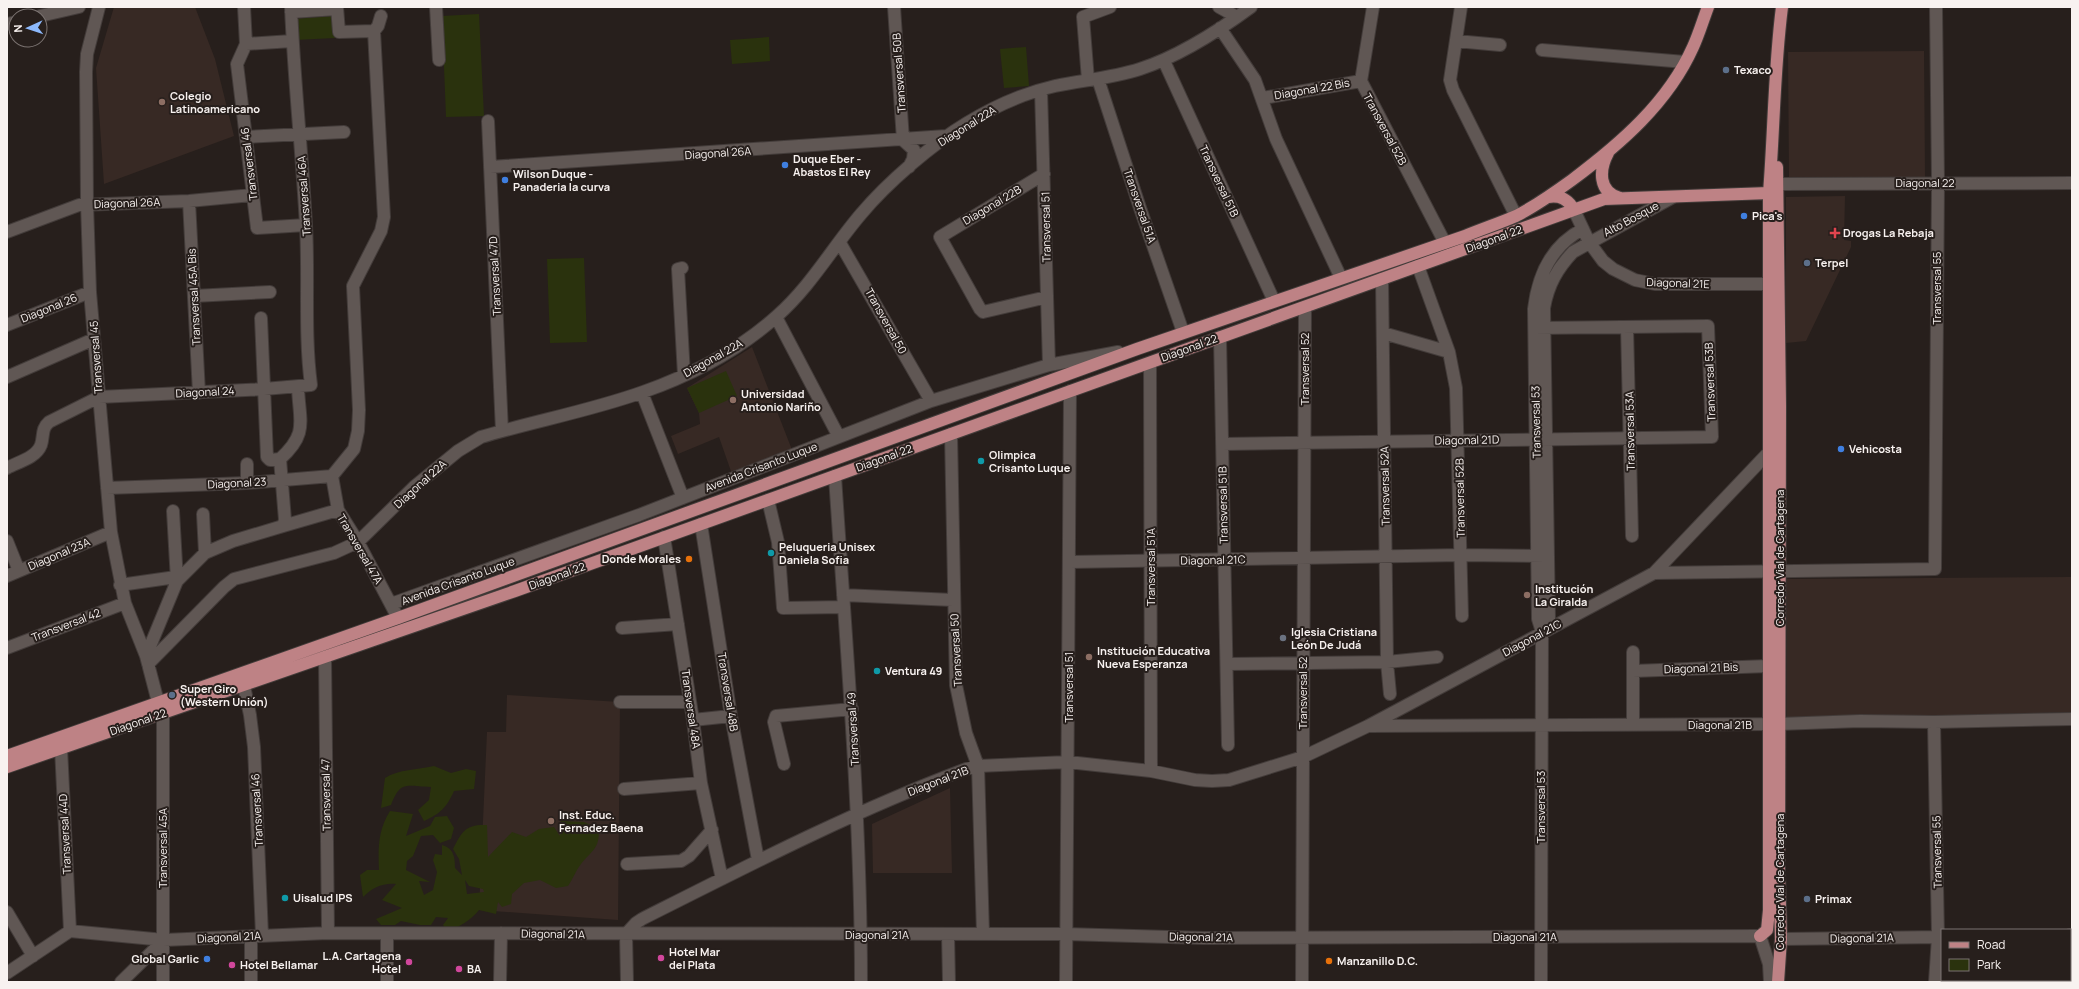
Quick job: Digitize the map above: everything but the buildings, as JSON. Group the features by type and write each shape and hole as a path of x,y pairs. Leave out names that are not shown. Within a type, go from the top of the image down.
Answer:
{"main road":[{"name":"Diagonal 22","path":"7,767 60,743 160,708 398,618 1183,332 1445,243 1516,216 1548,197 1608,153 1647,116 1670,86 1685,62 1693,47 1708,7"},
{"name":"Corredor Vial de Cartagena","path":"1778,982 1781,939 1774,724 1769,666 1775,572 1770,451 1769,193 1774,134 1776,50 1782,7"},
{"name":"Corredor Vial de Cartagena","path":"1760,936 1767,930 1769,920 1774,724 1779,184 1774,134"},
{"path":"1608,153 1601,169 1604,185 1616,197 1624,199"},
{"name":"Diagonal 22","path":"160,708 244,686 701,524 1220,337 1305,308 1604,199 1769,193"},
{"path":"1548,197 1555,196 1566,200 1574,210"},
{"name":"Diagonal 22","path":"7,756 60,743"}],"street":[{"path":"48,14 79,7"},
{"name":"Transversal 45","path":"99,7 87,54 86,72 87,204 90,292 98,397 111,532 120,585 147,660 160,708"},
{"name":"Transversal 46","path":"244,7 246,44 237,64 257,228 306,225"},
{"path":"436,7 439,60"},
{"name":"Transversal 50B","path":"894,7 904,140"},
{"name":"Transversal 51A","path":"1110,7 1083,17 1093,80 1140,208 1183,332"},
{"path":"1218,7 1237,17"},
{"name":"Diagonal 22A","path":"147,660 210,599 234,580 334,553 358,542 414,487 440,465 481,437 642,392 684,375 733,350 776,317 806,286 861,214 908,168 946,136 995,107 1041,90 1093,80 1164,61 1220,28 1251,7"},
{"name":"Transversal 52B","path":"1373,7 1361,81 1445,243"},
{"path":"1462,7 1450,72 1453,90 1516,216"},
{"name":"Transversal 55","path":"1775,572 1935,569 1938,183 1936,7"},
{"path":"291,9 337,8 339,32 374,31"},
{"name":"Transversal 46A","path":"291,9 292,42 306,225 309,290 307,337 312,385"},
{"path":"332,476 354,449 359,410 353,286 381,231 384,216 374,31 378,26 381,16"},
{"path":"1220,28 1247,67 1263,98 1276,139 1341,278"},
{"path":"246,44 292,42"},
{"path":"1456,42 1500,45"},
{"path":"1542,50 1685,62"},
{"name":"Transversal 51B","path":"1164,61 1274,301"},
{"name":"Diagonal 22 Bis","path":"1263,98 1361,81"},
{"name":"Transversal 51","path":"1041,90 1049,365"},
{"name":"Transversal 47D","path":"488,121 502,431"},
{"path":"246,137 344,132"},
{"name":"Diagonal 26A","path":"490,167 946,136"},
{"path":"904,140 914,150 914,159 908,168"},
{"name":"Diagonal 22B","path":"1044,174 940,237 983,312 1047,297"},
{"name":"Diagonal 22","path":"1779,184 2072,183"},
{"name":"Diagonal 26A","path":"7,232 68,208 87,204 189,201 252,195"},
{"name":"Alto Bosque","path":"1589,242 1673,197"},
{"name":"Transversal 45A Bis","path":"189,201 198,393"},
{"name":"Diagonal 21E","path":"1574,210 1589,242 1608,265 1635,280 1655,284 1770,284"},
{"name":"Transversal 53","path":"1541,982 1542,632 1538,619 1543,556 1540,328 1536,294 1544,269 1562,244 1583,229"},
{"name":"Transversal 53","path":"1540,328 1551,281 1567,258 1589,242"},
{"name":"Transversal 50","path":"840,243 861,276 931,401"},
{"name":"Transversal 52B","path":"1418,266 1449,352 1456,388 1462,616"},
{"path":"682,268 678,269 684,375"},
{"name":"Transversal 52A","path":"1382,279 1387,662 1390,694"},
{"name":"Diagonal 26","path":"7,325 90,292"},
{"path":"194,296 270,292"},
{"name":"Transversal 52","path":"1302,982 1305,308"},
{"path":"776,317 839,437"},
{"path":"261,318 268,459 280,459 293,447 300,433 298,387"},
{"name":"Transversal 53B","path":"1628,327 1708,326 1712,437"},
{"path":"1540,328 1628,327"},
{"name":"Transversal 53A","path":"1628,327 1632,536"},
{"path":"1383,333 1449,352"},
{"name":"Transversal 51B","path":"1220,337 1228,745"},
{"path":"7,377 94,339"},
{"name":"Avenida Crisanto Luque","path":"391,604 639,515 931,401 1049,365 1137,349"},
{"name":"Transversal 51A","path":"1150,362 1151,771"},
{"name":"Diagonal 24","path":"98,397 198,393 312,385"},
{"path":"642,392 683,498"},
{"name":"Transversal 51","path":"1066,982 1065,934 1070,562 1070,392"},
{"path":"7,468 33,455 38,450 42,444 44,426 49,422 98,397"},
{"name":"Transversal 50","path":"951,434 953,600 956,685 966,733 978,766 983,934"},
{"name":"Diagonal 21D","path":"1222,444 1304,441 1712,437"},
{"name":"Diagonal 21C","path":"1303,757 1368,726 1654,573 1770,451"},
{"path":"280,459 285,520 283,526"},
{"path":"247,464 247,483"},
{"name":"Transversal 47A","path":"332,476 338,510 358,542 398,618"},
{"name":"Diagonal 23","path":"107,488 247,483 332,476"},
{"name":"Transversal 49","path":"835,476 852,709 857,813 861,982"},
{"path":"768,500 778,542 783,608 843,601 953,600"},
{"path":"120,585 177,579 205,553 233,541 338,510"},
{"path":"147,660 177,579 173,511"},
{"path":"203,514 205,553"},
{"name":"Transversal 48B","path":"701,524 731,716 758,860"},
{"name":"Diagonal 23A","path":"7,576 111,532"},
{"name":"Transversal 48A","path":"664,537 693,720 701,783 722,879"},
{"path":"7,541 19,571"},
{"name":"Diagonal 21C","path":"1070,562 1543,556"},
{"path":"1654,573 1775,572"},
{"name":"Transversal 42","path":"7,648 125,602"},
{"path":"622,628 678,624"},
{"path":"1633,652 1633,725"},
{"name":"Transversal 47","path":"325,657 328,933"},
{"path":"1227,664 1387,662 1437,657"},
{"name":"Diagonal 21 Bis","path":"1633,671 1769,666"},
{"name":"Transversal 46","path":"244,686 254,746 257,936 251,982"},
{"path":"620,702 690,702"},
{"name":"Transversal 45A","path":"160,708 164,940 163,982"},
{"path":"784,764 774,722 776,716 852,709"},
{"path":"693,720 731,716"},
{"name":"Diagonal 21B","path":"1368,726 1774,724 1860,721 1934,722 2072,719"},
{"name":"Transversal 55","path":"1934,722 1940,937 1935,982"},
{"name":"Transversal 44D","path":"60,743 70,931"},
{"name":"Diagonal 21B","path":"626,934 636,922 758,860 857,813 948,776 978,766 1068,762 1151,771 1195,780 1229,780 1303,757"},
{"path":"624,789 701,783"},
{"path":"627,864 681,861 689,856 712,830"},
{"path":"7,912 33,956"},
{"path":"7,974 70,931"},
{"name":"Diagonal 21A","path":"70,931 164,940 328,933 861,935 1065,934 1204,938 1760,936"},
{"path":"500,933 500,982"},
{"path":"387,982 388,934"},
{"path":"626,934 627,982"},
{"path":"948,934 949,982"},
{"path":"1760,936 1769,964 1770,982"},
{"name":"Diagonal 21A","path":"1781,939 1940,937"},
{"path":"121,982 164,940"}],"shaded area":[{"name":"Colegio Latinoamericano","path":"114,7 195,7 215,59 234,136 104,184 96,68"},
{"path":"1924,51 1925,177 1789,177 1788,52"},
{"path":"1845,196 1844,240 1851,241 1851,247 1806,341 1786,343 1786,197"},
{"name":"Universidad Antonio Nariño","path":"752,347 794,455 733,477 719,437 678,454 671,436 700,424 699,413 687,388"},
{"path":"2072,577 2072,712 1787,720 1787,579"},
{"name":"Inst. Educ. Fernadez Baena","path":"507,695 620,702 618,920 479,910 487,732 506,732"},
{"path":"950,788 952,873 873,873 872,824"}],"green space":[{"path":"479,14 484,116 446,117 442,16"},
{"path":"333,16 335,38 295,40 294,19"},
{"path":"769,37 770,61 732,64 730,40"},
{"path":"1026,47 1029,86 1004,88 1000,49"},
{"path":"584,258 587,342 550,343 547,259"},
{"path":"726,371 737,396 699,413 687,388"},
{"path":"434,766 451,773 466,769 476,771 474,789 454,791 449,801 442,809 434,816 424,821 418,810 429,800 431,787 406,786 398,791 391,805 381,808 385,778 402,771"},
{"path":"390,811 413,814 406,836 430,826 435,817 447,816 454,828 451,839 440,843 433,835 421,836 413,856 407,861 406,870 430,882 419,881 424,895 433,890 437,872 433,860 435,854 442,855 442,845 449,848 453,854 455,868 462,875 459,859 453,849 462,833 469,827 487,825 488,857 512,832 526,837 539,829 554,827 560,836 561,821 584,822 599,829 599,836 594,849 579,866 568,886 556,888 540,880 524,883 512,894 511,904 502,907 498,902 496,914 479,910 473,917 456,928 447,930 443,925 448,918 436,917 431,925 420,925 401,921 395,925 381,925 376,919 402,908 382,900 396,884 386,884 378,887 363,897 360,875 367,870 379,870 380,839 386,818","holes":["465,880 469,886 483,889 484,892 467,894"]}],"place":[{"name":"Texaco","path":"1726,70"},
{"name":"Colegio Latinoamericano","path":"162,102"},
{"name":"Duque Eber - Abastos El Rey","path":"785,165"},
{"name":"Wilson Duque - Panaderia la curva","path":"505,180"},
{"name":"Pica's","path":"1744,216"},
{"name":"Drogas La Rebaja","path":"1835,233"},
{"name":"Terpel","path":"1807,263"},
{"name":"Universidad Antonio Nariño","path":"733,400"},
{"name":"Vehicosta","path":"1841,449"},
{"name":"Olimpica Crisanto Luque","path":"981,461"},
{"name":"Peluqueria Unisex Daniela Sofia","path":"771,553"},
{"name":"Donde Morales","path":"689,559"},
{"name":"Institución La Giralda","path":"1527,595"},
{"name":"Iglesia Cristiana León De Judá","path":"1283,638"},
{"name":"Institución Educativa Nueva Esperanza","path":"1089,657"},
{"name":"Ventura 49","path":"877,671"},
{"name":"Super Giro (Western Unión)","path":"172,695"},
{"name":"Inst. Educ. Fernadez Baena","path":"551,821"},
{"name":"Uisalud IPS","path":"285,898"},
{"name":"Primax","path":"1807,899"},
{"name":"Hotel Mar del Plata","path":"661,958"},
{"name":"Global Garlic","path":"207,959"},
{"name":"Manzanillo D.C.","path":"1329,961"},
{"name":"L.A. Cartagena Hotel","path":"409,962"},
{"name":"Hotel Bellamar","path":"232,965"},
{"name":"BA","path":"459,969"}]}
